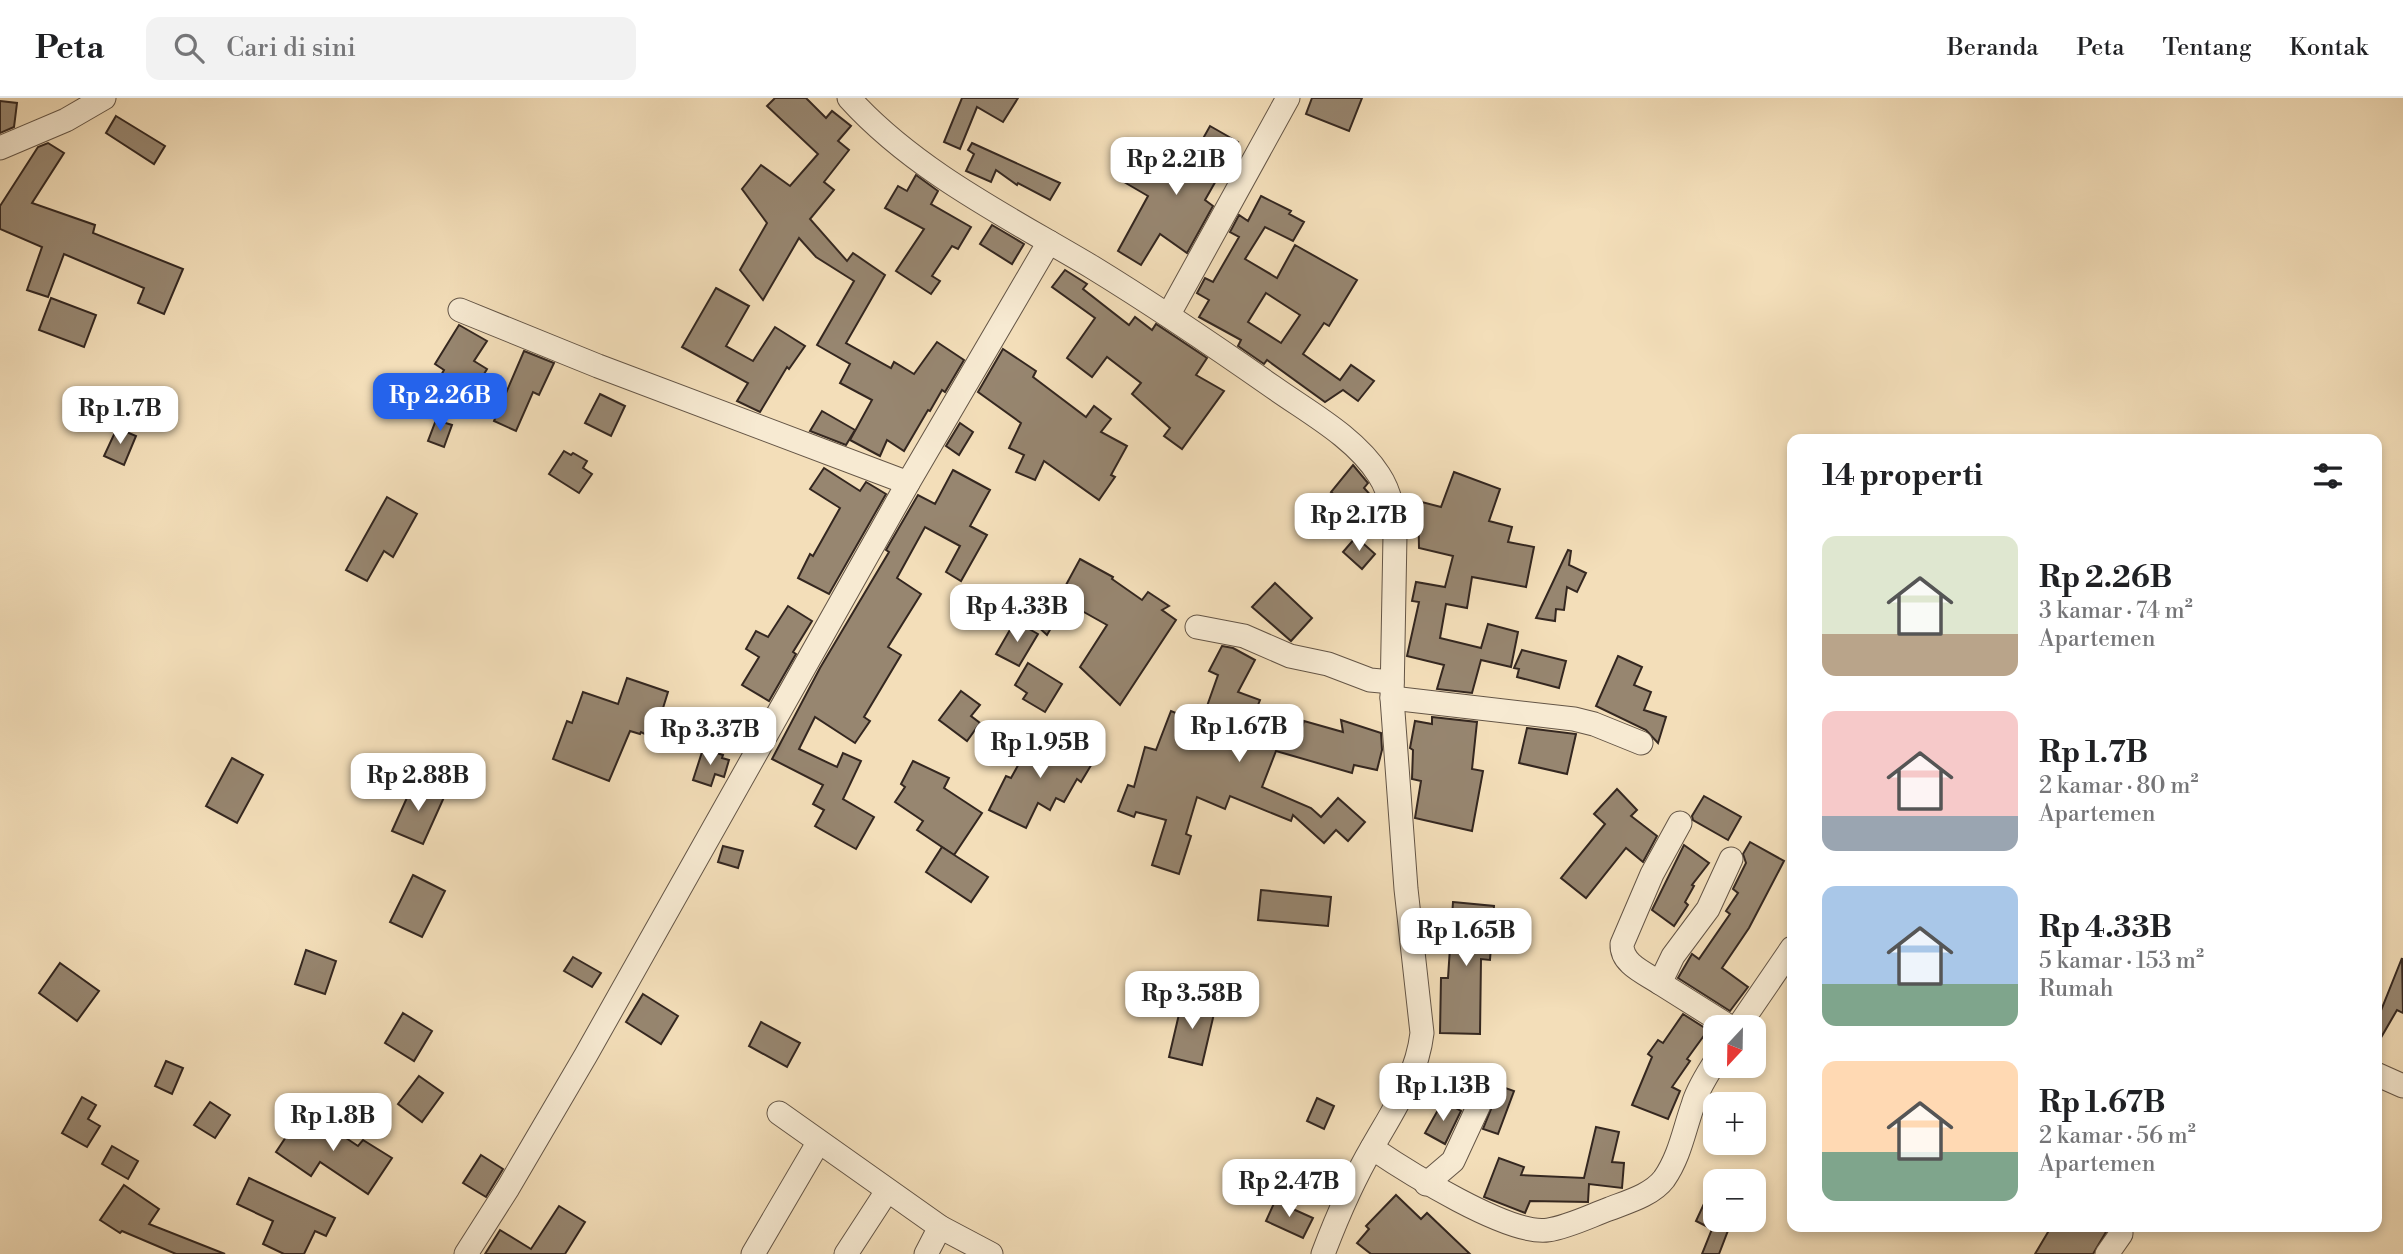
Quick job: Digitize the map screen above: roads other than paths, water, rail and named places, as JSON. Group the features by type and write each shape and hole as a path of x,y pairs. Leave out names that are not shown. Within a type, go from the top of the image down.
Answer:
{"street":[{"path":"0,148 66,120 104,98"},
{"path":"849,98 881,130 913,155 1049,242 1169,314 1336,433 1379,474 1394,512 1392,690 1406,889 1422,1033 1420,1053 1413,1075 1372,1148 1323,1254"},
{"path":"1169,314 1288,98"},
{"path":"466,1254 586,1055 908,483 1049,242"},
{"path":"460,310 598,366 908,483"},
{"path":"1197,627 1244,636 1290,656 1328,663 1392,690 1594,723 1641,743"},
{"path":"1680,823 1652,874 1622,944 1622,953 1625,959 1660,984 1710,1015"},
{"path":"1660,984 1673,956 1708,909 1731,859"},
{"path":"1746,1015 1787,955"},
{"path":"2382,1077 2403,1086"},
{"path":"1372,1148 1426,1184 1534,1230 1557,1228 1650,1192 1666,1175 1679,1150 1693,1101 1706,1078"},
{"path":"1426,1184 1452,1161 1479,1105"},
{"path":"779,1113 940,1227 991,1254"},
{"path":"753,1254 818,1143"},
{"path":"846,1254 887,1191"},
{"path":"926,1254 940,1227"},
{"path":"2107,1254 2121,1232"}]}
